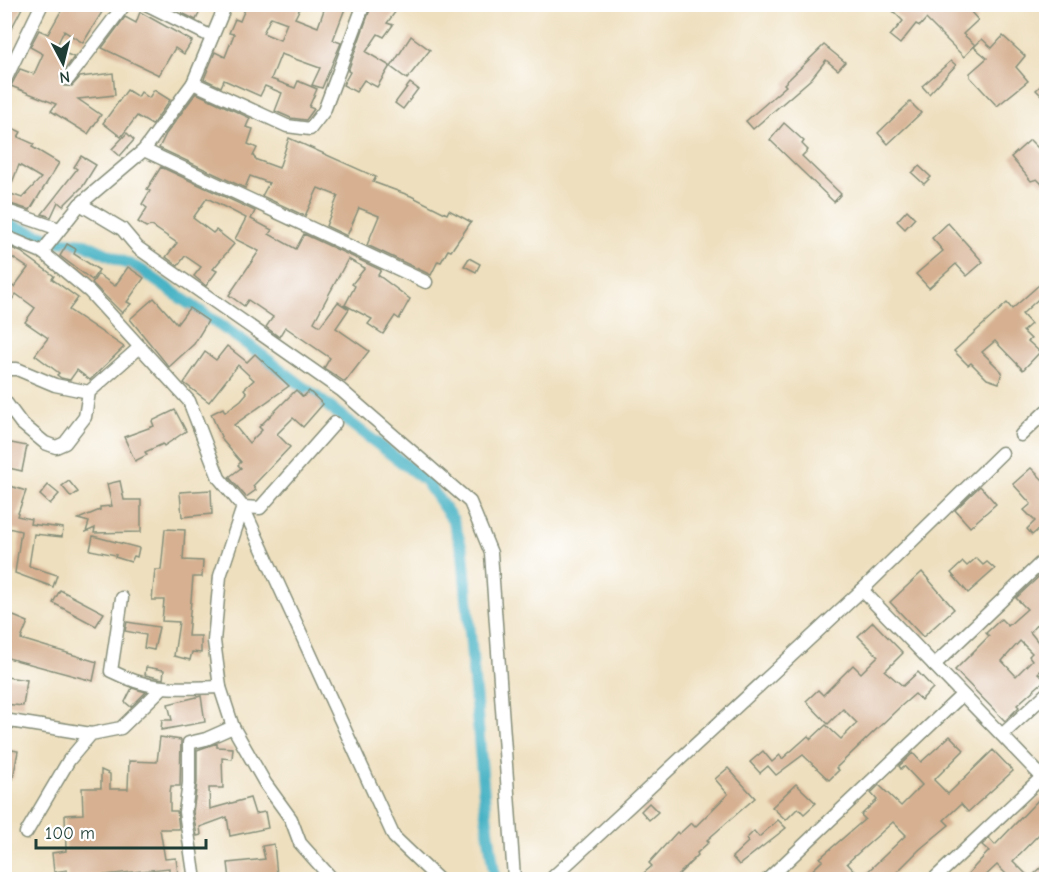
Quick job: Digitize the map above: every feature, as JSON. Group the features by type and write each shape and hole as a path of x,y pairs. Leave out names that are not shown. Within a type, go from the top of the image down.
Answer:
{"street":[{"path":"4,82 42,4"},
{"path":"68,79 125,4"},
{"path":"146,4 212,37"},
{"path":"46,247 80,204 144,150 193,83 226,4"},
{"path":"193,83 287,126 310,129 324,111 364,4"},
{"path":"144,150 426,282"},
{"path":"80,204 122,229 138,248 341,390 470,502 491,553 514,878 518,879"},
{"path":"4,210 59,229"},
{"path":"4,236 24,244"},
{"path":"4,241 46,247 189,401 219,478 243,507 394,837 439,879"},
{"path":"4,400 21,423 45,443 56,447 65,443 85,417 88,392 140,347"},
{"path":"4,369 16,369 55,385 88,392"},
{"path":"1021,435 1047,411"},
{"path":"243,507 260,508 335,423"},
{"path":"550,879 862,590 1002,453"},
{"path":"243,507 220,576 214,641 220,687 233,727 265,783 291,819 300,843 333,879"},
{"path":"934,665 1047,558"},
{"path":"862,590 1044,779 933,879"},
{"path":"122,598 111,671 140,684 161,689 220,687"},
{"path":"4,720 91,734 122,728 161,689"},
{"path":"767,879 962,694"},
{"path":"1002,735 1047,694"},
{"path":"195,879 185,812 189,783 189,743 206,739 233,727"},
{"path":"26,833 69,760 91,734"}],"building":[{"path":"4,4 24,4 4,43"},
{"path":"65,4 107,4 83,43 64,31 55,49 74,57 60,77 64,86 72,86 80,77 113,73 115,95 78,99 101,115 88,134 51,111 56,104 11,86 20,69 34,74 43,54 30,47 39,30 48,34"},
{"path":"185,4 203,4 196,20 182,13"},
{"path":"247,4 302,4 295,18 318,27 326,4 355,4 353,9 346,6 333,40 341,43 322,88 312,85 320,68 281,54 271,79 295,88 298,81 317,89 309,107 314,109 306,120 291,118 275,111 282,93 265,86 260,96 224,80 221,87 204,79 215,52 225,57 234,34 229,33 235,19 240,21","holes":["271,17 287,23 280,40 263,33"]},
{"path":"372,4 396,11 387,23 393,25 384,37 378,34 366,52 390,66 377,87 364,80 356,92 343,85 350,72 348,71"},
{"path":"886,4 964,4 978,20 963,34 975,45 964,57 926,19 920,26 916,24 900,44 890,36 903,21"},
{"path":"140,12 192,41 184,54 175,48 159,75 102,48 125,17 136,23"},
{"path":"411,36 430,50 407,79 391,67"},
{"path":"1003,36 1025,56 1016,67 1028,81 997,106 970,77 970,73 987,58 974,47 982,39 992,48"},
{"path":"824,45 845,62 838,70 826,60 811,79 753,129 746,121 786,86 784,84"},
{"path":"951,61 956,65 929,94 922,86"},
{"path":"1047,80 1047,101 1036,90"},
{"path":"410,83 418,89 403,109 395,103"},
{"path":"127,90 138,97 141,92 149,98 154,90 170,100 152,125 137,116 121,137 103,123"},
{"path":"196,93 250,118 246,127 253,129 248,144 257,148 253,156 257,160 279,168 289,138 376,177 373,182 411,196 447,214 449,210 471,222 451,251 448,250 441,262 438,261 431,275 367,245 379,216 359,208 347,236 326,226 338,196 318,188 305,216 262,196 269,183 250,176 245,188 159,148 166,134"},
{"path":"910,102 921,113 888,144 878,133"},
{"path":"784,123 804,141 802,144 808,150 802,156 841,194 834,202 770,140"},
{"path":"4,124 21,132 18,137 34,144 32,147 59,163 30,210 4,202 4,173 8,165 4,163","holes":["19,165 41,178 22,198 8,193"]},
{"path":"127,133 134,140 120,156 112,149"},
{"path":"1030,140 1047,157 1047,180 1042,184 1037,179 1031,181 1011,157"},
{"path":"81,156 96,165 83,186 63,206 58,202 51,217 42,214 77,169 74,167"},
{"path":"919,166 931,177 924,184 912,173"},
{"path":"161,167 255,211 251,219 272,230 269,234 296,249 304,234 381,270 378,275 410,299 399,319 395,316 383,334 368,324 372,319 345,305 355,286 352,284 365,268 348,259 314,322 320,326 338,302 349,309 336,328 369,351 345,382 324,368 330,358 285,327 279,337 266,327 273,317 248,300 244,306 229,295 259,251 235,239 246,218 207,198 193,218 213,233 216,230 234,244 213,269 217,271 206,286 194,276 201,267 185,256 178,266 166,257 177,243 152,226 146,227 138,222 147,208 142,204 150,191 147,189"},
{"path":"907,210 915,218 905,229 897,221"},
{"path":"948,223 983,262 967,276 956,264 929,288 916,274 943,251 932,238"},
{"path":"67,244 76,249 74,254 99,270 92,280 60,256"},
{"path":"4,245 21,252 54,276 52,279 78,298 69,310 124,347 90,380 77,370 70,380 61,378 57,375 59,373 35,355 48,338 25,322 35,308 16,294 11,301 4,296 4,281 14,287 28,268 10,256 4,255"},
{"path":"469,258 480,264 476,272 464,266"},
{"path":"128,267 144,278 127,302 131,304 122,313 92,283 98,274 115,286"},
{"path":"1039,285 1046,292 1022,314 1031,324 1023,331 1031,339 1028,341 1040,352 1023,370 995,341 982,352 1002,372 999,383 987,379 971,363 968,365 954,351 1007,303 1012,309"},
{"path":"154,298 177,324 189,308 208,321 194,344 169,367 130,319"},
{"path":"227,346 247,362 255,354 289,386 234,425 249,443 262,430 259,427 296,390 303,397 309,391 323,404 303,427 293,418 277,434 290,447 253,486 256,490 246,497 229,477 241,468 238,465 241,462 223,441 211,414 223,408 225,412 241,400 247,393 244,389 254,380 238,365 209,402 184,383 205,352 216,360"},
{"path":"175,410 186,431 164,446 163,444 145,452 147,455 135,461 124,437 154,426 152,421"},
{"path":"6,442 27,446 22,471 4,467"},
{"path":"1031,468 1047,484 1047,522 1032,535 1027,529 1035,521 1024,510 1031,504 1013,484"},
{"path":"69,481 78,492 71,497 62,486"},
{"path":"120,481 124,500 141,500 141,532 94,533 95,528 86,532 89,522 78,519 100,510 100,507 112,506 107,484"},
{"path":"4,484 26,491 17,516 31,519 30,524 63,528 62,537 34,534 29,566 57,575 53,587 15,573 21,531 4,527"},
{"path":"48,485 59,494 50,504 40,495"},
{"path":"980,486 996,504 970,527 955,510"},
{"path":"211,490 212,514 182,517 180,492"},
{"path":"165,529 185,530 183,560 203,561 202,577 193,577 188,636 201,636 201,653 192,652 190,660 174,656 179,622 162,621 164,600 152,600 155,570 161,570"},
{"path":"93,536 139,548 137,557 134,556 131,562 115,557 116,555 90,550"},
{"path":"976,558 983,565 987,562 995,569 968,593 951,573 963,562 967,566"},
{"path":"1047,569 1047,613 1030,632 1047,653 1047,665 1038,673 1045,680 1017,705 1019,707 1005,721 955,670 989,636 986,633 1001,619 1008,626 1027,609 1016,598","holes":["1020,641 1032,653 1029,656 1032,660 1016,676 1002,661"]},
{"path":"922,572 954,609 923,637 890,602"},
{"path":"60,590 104,613 96,626 53,603"},
{"path":"4,612 28,622 21,639 97,662 93,681 4,657"},
{"path":"127,622 159,627 154,650 144,648 146,635 125,631"},
{"path":"873,622 903,653 885,671 903,686 918,672 933,688 921,700 915,694 900,707 836,768 839,770 829,780 803,755 776,775 768,766 760,773 750,762 763,751 772,762 780,755 782,759 808,736 811,739 826,725 841,739 857,723 843,709 828,724 806,701 818,690 823,695 853,665 861,673 878,656 858,636"},
{"path":"146,667 164,670 163,679 145,675"},
{"path":"6,677 27,680 23,706 4,704"},
{"path":"132,688 146,692 131,707 125,702"},
{"path":"201,696 205,722 161,730 162,720 172,720 168,704"},
{"path":"950,736 964,750 934,780 948,794 993,750 1013,771 968,812 961,804 944,820 949,825 920,849 890,879 803,879 823,860 820,858 865,819 861,815 877,800 871,793 879,785 901,806 922,785 904,766 901,769 899,766 913,753 921,762","holes":["893,822 906,835 861,878 847,863"]},
{"path":"160,737 181,740 180,786 171,786 170,792 170,811 177,811 179,829 160,829 165,859 176,858 178,874 169,875 169,868 68,879 67,870 54,872 52,853 66,851 65,815 83,814 82,788 101,788 101,770 110,774 110,789 128,789 129,761 157,762"},
{"path":"217,743 217,747 233,748 232,759 222,758 223,788 209,788 210,809 250,798 255,814 265,812 268,828 230,836 227,817 200,827 201,835 197,836 193,812 197,783 197,750"},
{"path":"7,749 18,751 13,779 4,778"},
{"path":"728,768 755,798 707,840 709,842 697,853 698,855 674,879 637,879 652,866 649,863 677,832 679,834 691,823 695,827 728,794 715,779"},
{"path":"796,784 816,803 804,814 798,808 786,820 772,807"},
{"path":"1040,798 1047,805 1047,826 1013,861 1030,878 1047,862 1047,879 1011,879 997,865 982,879 963,879 989,851 982,845 989,838 995,845"},
{"path":"649,803 658,812 649,820 641,811"},
{"path":"778,820 786,828 739,865 732,857 748,842 746,839 754,831 759,837"},
{"path":"274,844 277,875 230,879 228,863 265,859 262,846"}],"waterway":[{"path":"4,223 57,241 85,244 141,270 247,344 425,480 453,520 463,552 485,807 495,880"}]}
